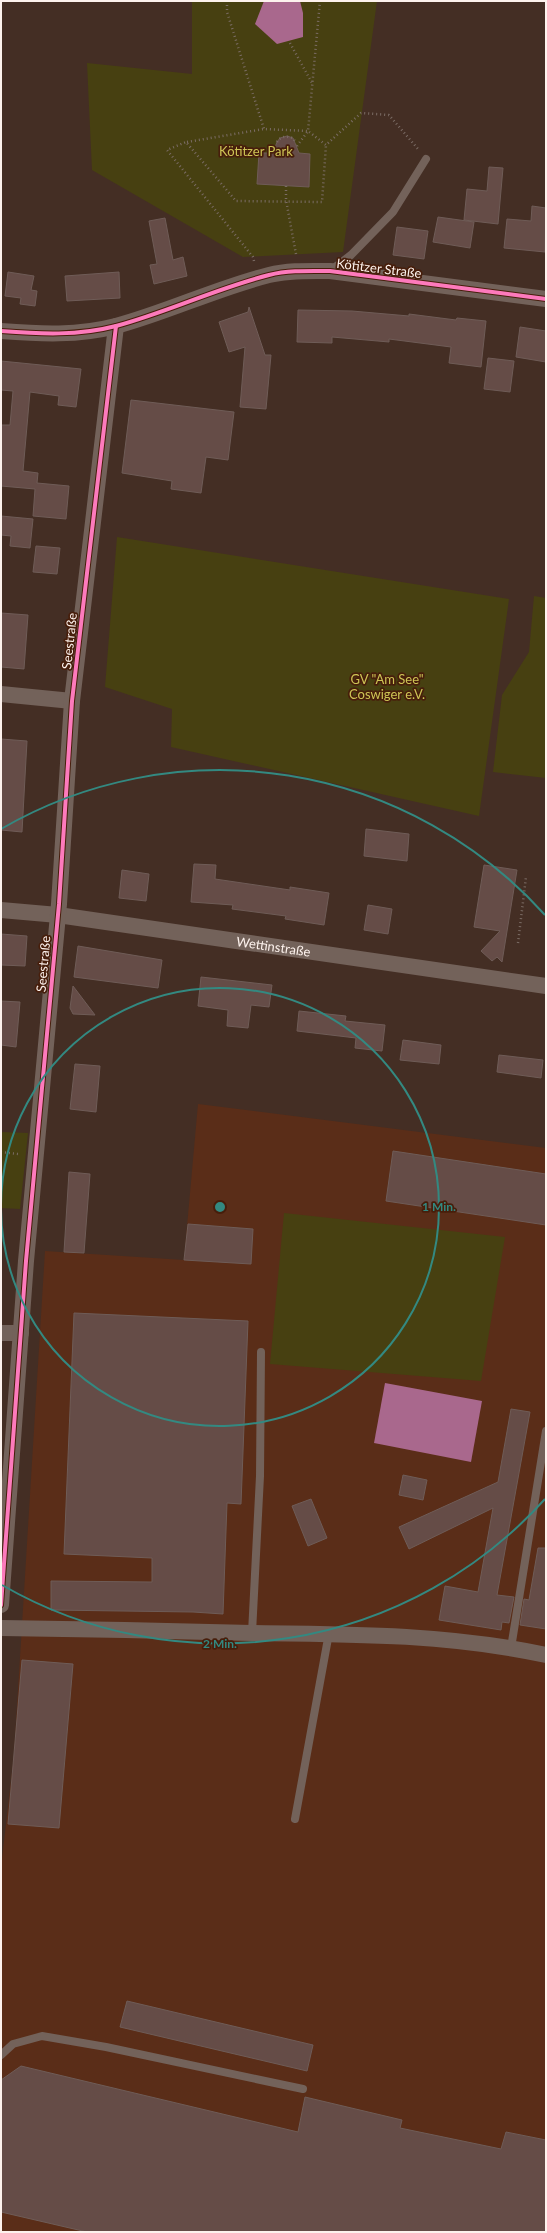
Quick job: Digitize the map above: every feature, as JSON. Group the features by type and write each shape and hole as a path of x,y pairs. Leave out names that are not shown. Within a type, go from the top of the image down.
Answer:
{"street":[{"name":"Kötitzer Straße","path":"1,331 49,334 88,332 116,326 259,278 297,271 330,271 546,299"},
{"name":"Seestraße","path":"1,1605 21,1333 58,914 72,701 116,326"},
{"path":"1,694 72,701"},
{"name":"Wettinstraße","path":"1,910 58,914 546,986"},
{"path":"1,1333 21,1333"},
{"path":"1,1628 329,1633 462,1640 511,1648 546,1656"}],"lane":[{"path":"330,271 351,254 393,212 426,159"},
{"path":"252,1632 260,1476 261,1352"},
{"path":"511,1648 546,1431"},
{"path":"295,1819 329,1633"},
{"path":"1,2055 13,2044 42,2036 106,2047 303,2089"}],"path":[{"path":"227,1 227,12 264,129"},
{"path":"277,142 280,138 287,136 293,138 296,144 308,131 320,1"},
{"path":"290,42 313,84"},
{"path":"186,142 236,201 286,200 322,202 326,145 361,113 389,116 426,159"},
{"path":"259,278 253,257 166,150 186,142 264,129 308,131 326,145"},
{"path":"287,130 287,136"},
{"path":"286,186 286,200 297,271"},
{"path":"518,943 526,877"}],"shaded area":[{"path":"264,1 300,1 303,13 303,37 277,44 255,24"},
{"path":"198,1104 546,1148 546,2232 1,2232 1,1867 14,1755 45,1251 184,1260"},
{"path":"385,1383 482,1401 471,1462 374,1443"}],"green space":[{"name":"Kötitzer Park","path":"192,1 377,1 343,252 243,257 92,170 87,63 192,74"},
{"name":"GV \"Am See\" Coswiger e.V.","path":"117,537 509,599 479,816 171,747 172,709 105,687"},
{"path":"534,596 546,598 546,778 493,772 502,695 529,652"},
{"path":"1,1132 28,1133 20,1209 1,1208"},
{"path":"284,1213 505,1237 481,1381 270,1364"}],"building":[{"path":"287,136 293,138 299,153 310,154 309,187 257,184 259,153 273,153 280,138"},
{"path":"489,167 503,168 498,224 464,220 467,189 487,191"},
{"path":"532,206 546,208 545,252 504,248 507,219 531,221"},
{"path":"438,217 474,222 470,248 433,242"},
{"path":"165,218 173,260 183,257 187,276 154,284 150,265 157,264 149,221"},
{"path":"397,227 428,231 424,259 393,255"},
{"path":"8,272 34,276 31,290 37,291 35,306 20,304 21,298 5,296"},
{"path":"119,272 120,298 67,301 65,276"},
{"path":"249,307 265,355 271,355 266,409 240,407 245,347 229,352 219,322 248,312"},
{"path":"298,310 352,311 409,316 409,314 456,320 457,318 486,321 481,367 449,363 451,347 389,339 389,342 332,337 332,343 297,342"},
{"path":"520,327 546,331 546,362 516,357"},
{"path":"488,358 514,361 510,392 484,389"},
{"path":"1,361 81,369 76,407 58,405 59,396 30,392 23,471 38,473 37,483 69,486 66,519 33,516 35,489 1,486 1,425 10,425 13,391 1,390"},
{"path":"131,400 234,412 228,460 206,457 201,493 171,489 172,481 122,473"},
{"path":"1,516 33,519 30,548 10,546 11,536 1,535"},
{"path":"36,546 60,548 57,574 33,572"},
{"path":"1,613 28,615 24,669 1,667"},
{"path":"1,739 27,741 22,832 1,830"},
{"path":"366,829 409,834 407,861 364,856"},
{"path":"194,864 216,865 215,879 290,890 290,887 329,893 324,925 285,919 286,916 232,909 233,905 191,902"},
{"path":"484,865 517,870 502,962 497,957 492,961 481,951 500,931 474,927"},
{"path":"122,870 149,874 146,901 119,898"},
{"path":"368,905 392,909 388,934 364,930"},
{"path":"1,934 27,936 25,966 1,965"},
{"path":"78,946 162,960 158,988 74,977"},
{"path":"201,977 272,985 269,1007 251,1005 248,1028 227,1026 228,1010 198,1006"},
{"path":"73,986 95,1015 73,1014 70,1008"},
{"path":"1,1001 20,1002 16,1047 1,1045"},
{"path":"299,1011 346,1016 345,1021 385,1025 382,1051 355,1048 356,1038 297,1031"},
{"path":"403,1040 441,1045 439,1064 400,1060"},
{"path":"499,1055 543,1060 541,1078 497,1072"},
{"path":"75,1064 100,1066 96,1112 70,1109"},
{"path":"393,1151 546,1174 546,1225 386,1201"},
{"path":"69,1172 90,1174 84,1253 64,1252"},
{"path":"188,1224 253,1229 251,1264 184,1260"},
{"path":"74,1313 248,1321 241,1504 227,1503 223,1614 193,1612 51,1610 51,1581 152,1582 152,1558 64,1554"},
{"path":"511,1409 530,1412 497,1595 514,1597 509,1623 502,1622 501,1630 439,1620 445,1586 478,1592 493,1508 409,1549 399,1527 498,1482"},
{"path":"403,1475 427,1480 423,1500 399,1495"},
{"path":"311,1499 327,1538 308,1546 292,1506"},
{"path":"538,1548 546,1548 546,1629 520,1625 524,1599 529,1600"},
{"path":"22,1660 73,1664 59,1828 8,1824"},
{"path":"127,2001 313,2045 307,2071 120,2027"},
{"path":"21,2066 298,2132 305,2097 402,2120 400,2128 501,2149 506,2132 546,2140 546,2232 87,2232 1,2212 1,2080"}],"cycle path":[{"path":"1,331 73,333 102,329 155,314 250,280 277,273 307,271 330,271 546,299"},
{"path":"1,1605 26,1261 59,904 72,701 116,326"}]}
